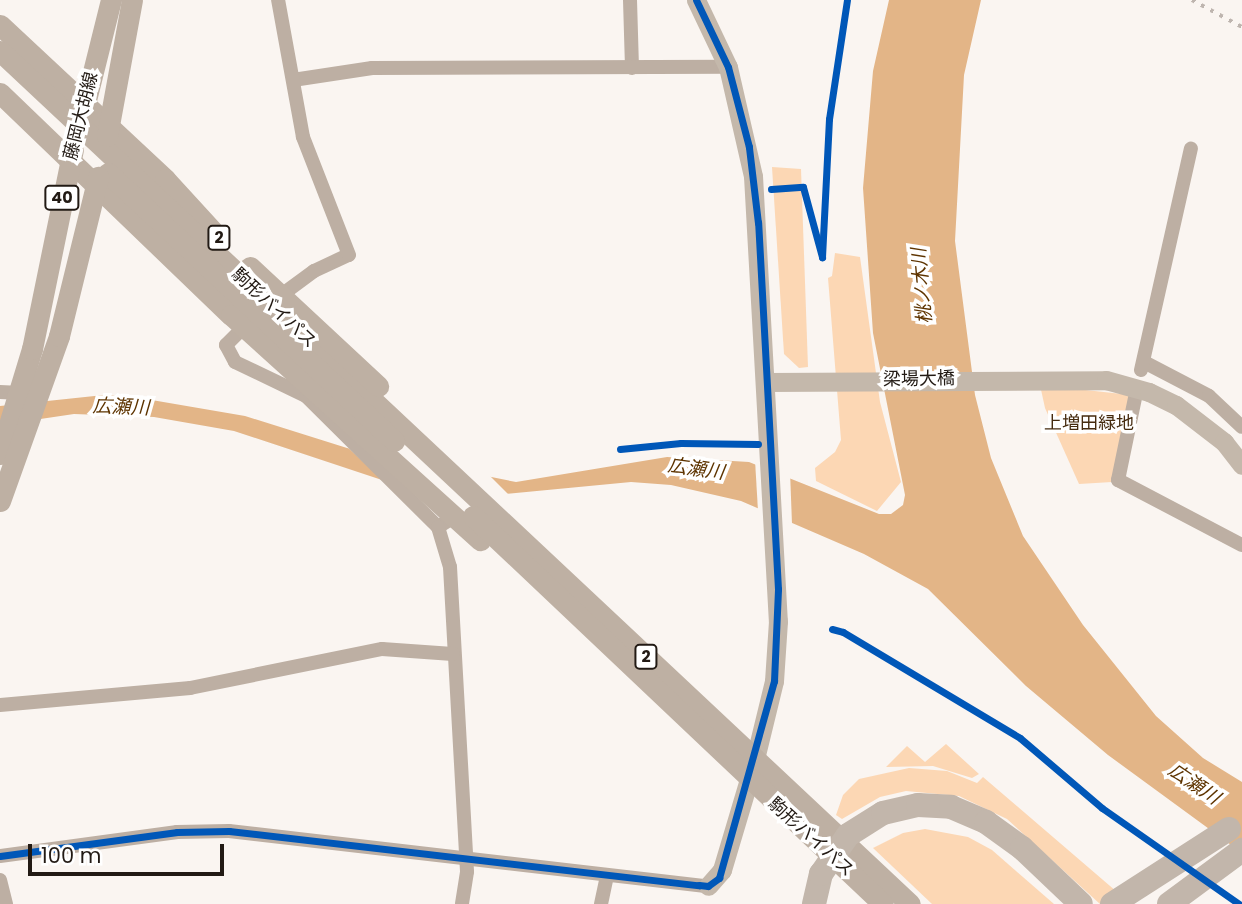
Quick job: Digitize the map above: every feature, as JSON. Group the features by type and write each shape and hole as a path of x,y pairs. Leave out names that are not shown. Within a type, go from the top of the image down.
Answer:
{"highway":[{"path":"814,904 870,826 918,805 968,813 1002,832 1081,904"},
{"path":"870,826 921,818 971,828 1004,849 1065,904"},
{"path":"1112,904 1238,833"},
{"path":"1133,904 1238,833"},
{"path":"1169,904 1238,833"}],"main road":[{"name":"藤岡大胡線","path":"20,394 70,161 110,0"},
{"name":"藤岡大胡線","path":"20,394 60,336 109,127 132,0"},
{"name":"2","path":"0,25 166,180 210,229 282,294 432,449"},
{"name":"駒形バイパス","path":"0,51 356,396 401,447 444,513 580,620 884,904"},
{"name":"駒形バイパス","path":"0,71 356,396 432,449 499,511 574,588 910,904"},
{"name":"2","path":"0,93 96,187 243,326 360,431 444,513"},
{"path":"88,225 104,216 131,219"},
{"name":"40","path":"0,501 20,426 20,394"},
{"name":"40","path":"0,454 20,426"}],"street":[{"path":"99,44 101,0"},
{"path":"278,0 303,137 349,255 314,271 282,294 243,326 226,345 235,362 297,389 339,430 444,513 450,567 466,860 462,904"},
{"path":"630,0 632,68"},
{"path":"0,856 205,831 708,886 719,878 755,759 774,681 776,549 772,446 753,176 728,67 696,0"},
{"path":"293,80 372,68 728,67"},
{"path":"1191,149 1143,366 1209,396 1242,427"},
{"name":"梁場大橋","path":"766,382 1028,377 1096,379 1149,392 1209,428 1242,464"},
{"path":"1135,398 1118,480 1242,545"},
{"path":"0,705 190,688 382,649 453,654"},
{"path":"601,904 607,876"},
{"path":"0,880 6,904"}],"green space":[{"path":"772,167 801,169 808,367 799,368 784,354"},
{"path":"835,253 860,257 880,402 901,482 877,511 816,481 815,468 835,452 841,440 828,278 832,276"},
{"name":"上増田緑地","path":"1040,385 1131,395 1112,482 1079,484 1045,408"},
{"path":"946,744 979,774 972,778 933,766 886,767 907,746 925,762"},
{"path":"909,768 947,771 977,783 983,777 1131,904 1100,904 1007,819 959,796 906,791 880,797 842,819 836,815 843,795 859,779"},
{"path":"925,829 968,837 992,850 1054,904 932,904 873,848 903,833"}],"water":[{"path":"889,0 981,0 964,75 955,241 975,395 991,458 1023,536 1083,625 1156,716 1203,758 1242,782 1242,853 1108,755 1026,686 928,589 864,554 741,501 671,485 631,482 485,496 382,480 234,431 154,417 74,414 0,425 0,406 104,395 140,398 245,416 347,448 516,482 667,457 749,462 879,514 891,514 903,505 905,495 873,333 863,188 873,71"}],"pier":[{"path":"343,443 486,472 514,500 439,495 388,485"},
{"path":"755,460 790,471 792,524 758,511"}],"railway":[{"path":"1192,0 1242,27"}],"cycle path":[{"path":"0,856 177,832 229,831 708,886 719,878 774,681 778,589 758,223 749,147 728,67 696,0"},
{"path":"771,189 803,187 822,257 829,119 847,0"},
{"path":"620,449 681,443 758,444"},
{"path":"832,629 843,632 1020,738 1102,808 1239,904"}],"water label":[{"name":"桃ノ木川","path":"922,286"},
{"name":"広瀬川","path":"121,407"},
{"name":"広瀬川","path":"696,469"},
{"name":"広瀬川","path":"1194,784"}]}
